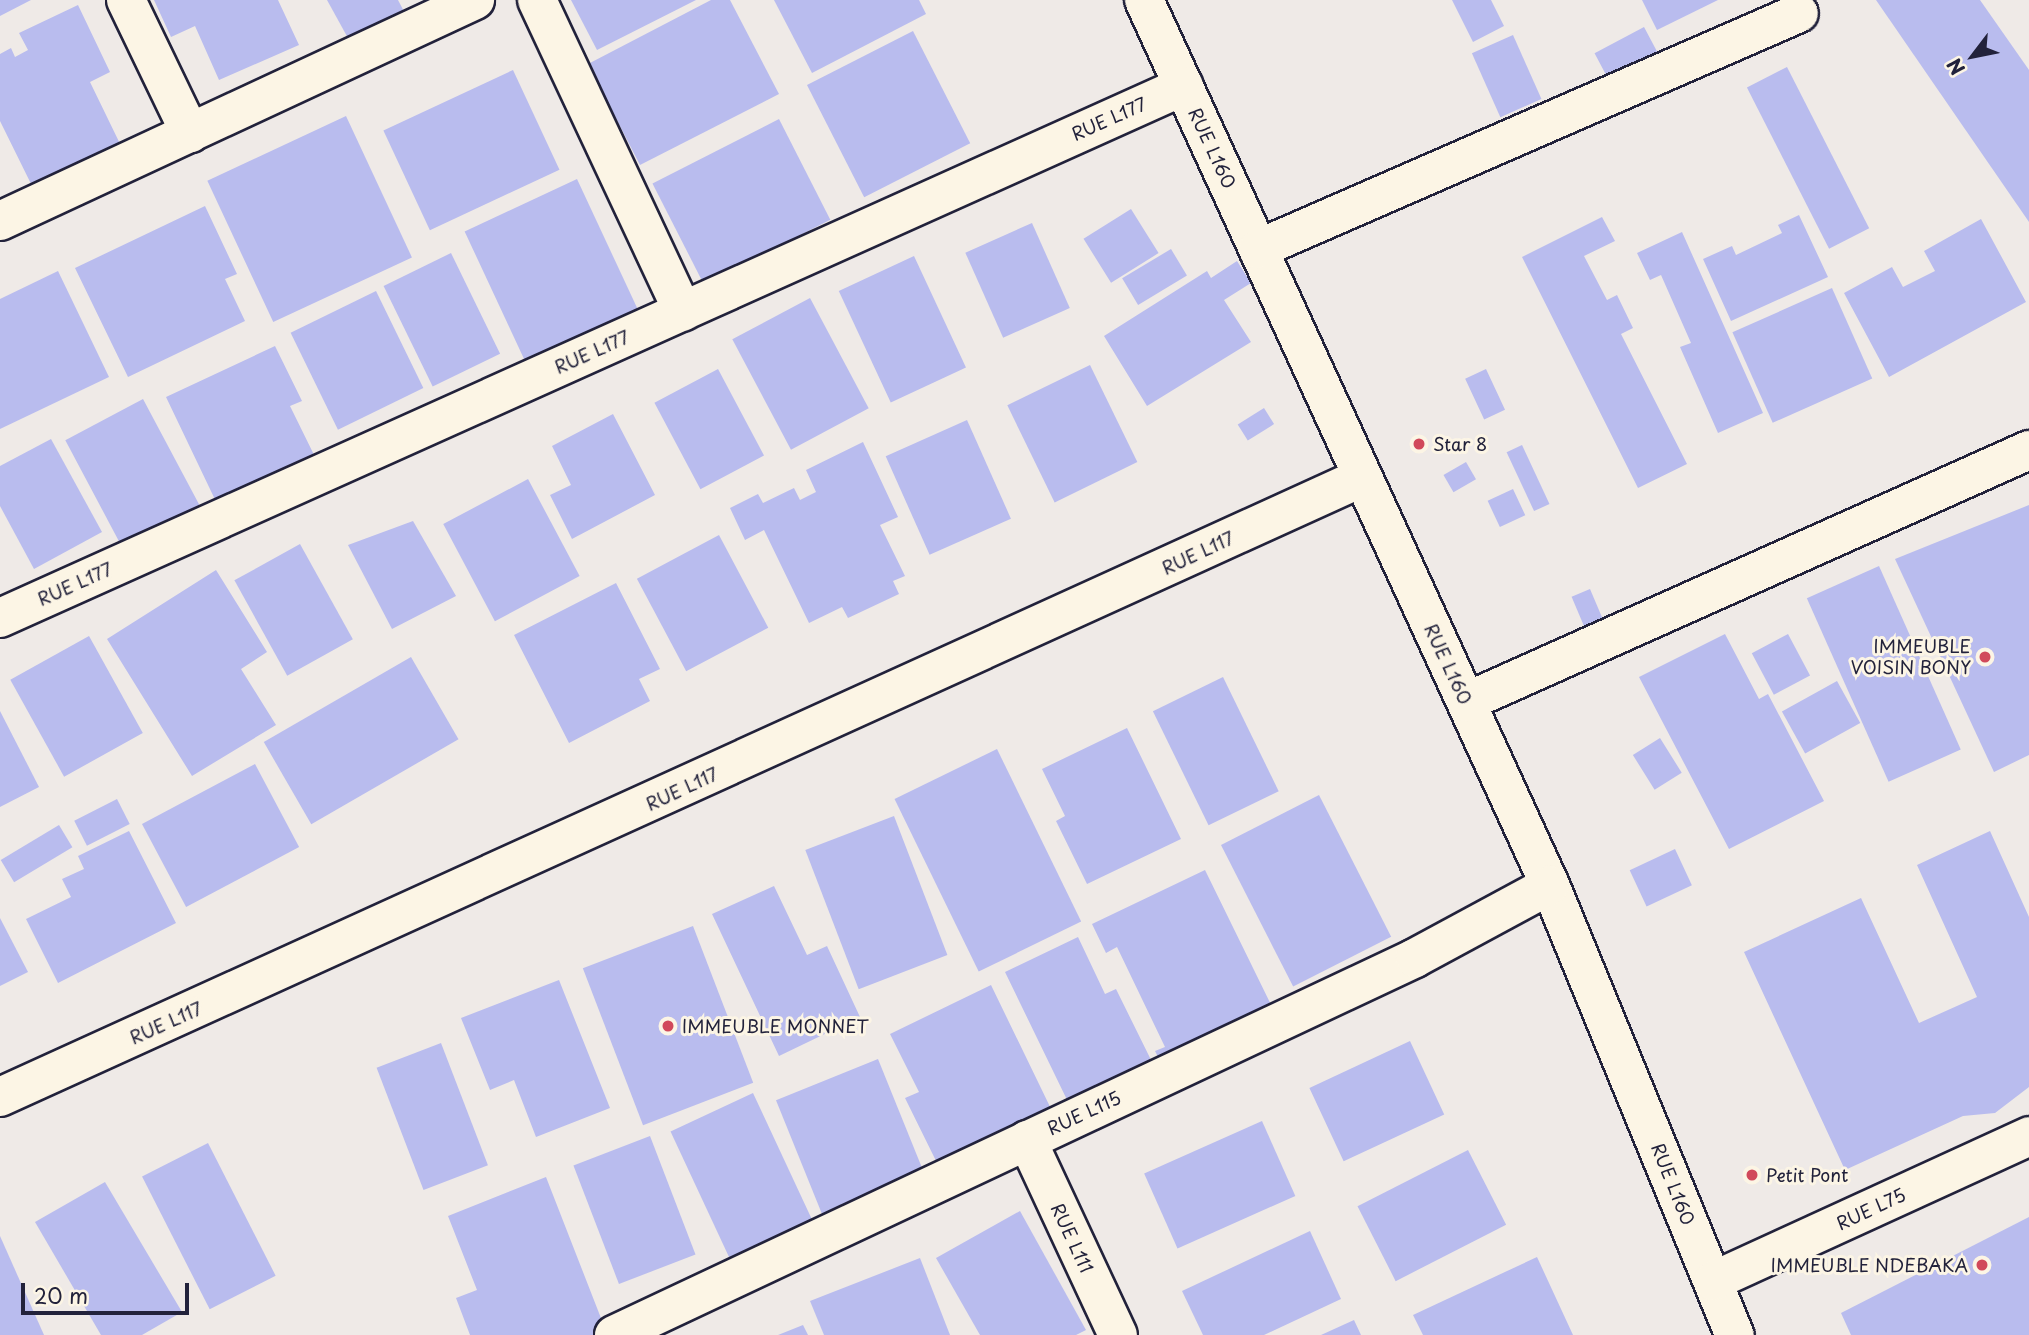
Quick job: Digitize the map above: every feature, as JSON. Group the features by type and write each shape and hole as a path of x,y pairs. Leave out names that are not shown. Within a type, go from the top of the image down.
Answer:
{"street":[{"path":"126,0 190,133"},
{"path":"0,221 475,0"},
{"path":"537,0 683,312"},
{"name":"RUE L160","path":"1144,0 1550,885 1735,1335"},
{"path":"1258,249 1799,13"},
{"name":"RUE L177","path":"0,618 1184,86"},
{"path":"1466,702 2029,450"},
{"name":"RUE L117","path":"0,1097 1363,477"},
{"name":"RUE L115","path":"614,1335 1415,958 1550,885"},
{"name":"RUE L75","path":"1713,1281 2029,1136"},
{"name":"RUE L111","path":"1027,1140 1118,1335"}],"building":[{"path":"0,0 31,0 0,16"},
{"path":"154,0 278,0 299,45 219,80 195,26 171,37"},
{"path":"327,0 398,0 409,21 354,49"},
{"path":"571,0 696,0 597,50"},
{"path":"711,0 730,0 779,94 640,165 588,64"},
{"path":"774,0 919,0 926,14 812,73"},
{"path":"1452,0 1491,0 1504,26 1473,42"},
{"path":"1642,0 1718,0 1657,30"},
{"path":"1876,0 1980,0 2029,70 2029,222"},
{"path":"78,5 110,72 90,82 124,152 36,194 0,121 0,54 11,48 15,57 28,50 19,33"},
{"path":"1644,27 1660,57 1611,83 1595,53"},
{"path":"913,31 970,143 864,197 807,85"},
{"path":"1513,35 1541,99 1500,117 1472,53"},
{"path":"1787,67 1869,228 1829,249 1747,87"},
{"path":"513,70 559,170 430,230 383,130"},
{"path":"346,116 412,257 273,322 207,181"},
{"path":"779,119 830,220 704,284 652,183"},
{"path":"577,179 643,319 530,372 465,231"},
{"path":"205,206 237,274 225,279 245,321 128,377 75,268"},
{"path":"1131,209 1159,253 1111,283 1084,239"},
{"path":"1799,215 1828,277 1731,321 1703,259 1732,246 1736,255 1782,233 1778,225"},
{"path":"1602,217 1615,241 1584,256 1607,300 1617,295 1633,328 1621,334 1687,464 1638,488 1522,257"},
{"path":"1981,219 2026,302 1889,377 1844,293 1892,267 1903,287 1935,271 1924,251"},
{"path":"1032,223 1070,308 1003,338 965,253"},
{"path":"1682,232 1763,413 1718,433 1680,347 1691,343 1661,275 1650,280 1637,253"},
{"path":"1171,249 1187,276 1138,305 1122,278"},
{"path":"451,253 500,354 433,387 384,286"},
{"path":"914,256 966,367 891,403 839,291"},
{"path":"1237,261 1251,283 1224,300 1251,342 1147,406 1104,336 1207,271 1211,278"},
{"path":"58,271 109,377 0,429 0,299"},
{"path":"1832,288 1872,378 1773,423 1732,332"},
{"path":"376,291 423,388 338,430 291,333"},
{"path":"810,298 869,408 791,450 732,339"},
{"path":"275,346 302,401 290,406 318,463 220,510 166,397"},
{"path":"1090,365 1137,462 1055,502 1007,405"},
{"path":"718,369 764,456 700,489 654,403"},
{"path":"1486,369 1505,410 1484,420 1465,379"},
{"path":"143,399 201,508 123,549 65,440"},
{"path":"1264,408 1274,424 1248,441 1238,424"},
{"path":"613,414 655,495 572,539 550,495 571,485 552,446"},
{"path":"967,420 1011,519 930,555 886,456"},
{"path":"51,439 102,532 34,569 0,506 0,466"},
{"path":"863,442 898,517 880,525 905,576 893,581 899,594 848,618 842,607 809,623 764,530 745,540 730,508 758,494 763,503 794,488 800,500 816,492 806,470"},
{"path":"1522,445 1549,504 1534,511 1507,452"},
{"path":"1466,462 1476,479 1453,492 1443,475"},
{"path":"528,479 580,576 495,621 443,524"},
{"path":"1513,489 1525,515 1500,527 1488,501"},
{"name":"IMMEUBLE VOISIN BONY","path":"2029,505 2029,755 1994,772 1895,559"},
{"path":"413,521 456,596 392,629 348,545"},
{"path":"719,535 768,628 686,671 637,579"},
{"path":"300,544 353,639 287,676 234,580"},
{"path":"1879,566 1961,750 1889,782 1807,598"},
{"path":"216,570 267,652 241,669 276,725 192,776 107,639"},
{"path":"616,583 660,669 639,679 650,701 569,743 514,635"},
{"path":"1590,589 1607,629 1588,636 1572,597"},
{"path":"1725,634 1759,699 1768,694 1824,801 1729,849 1639,677"},
{"path":"1788,634 1810,675 1774,695 1752,653"},
{"path":"89,636 143,733 64,777 10,680"},
{"path":"411,657 459,739 311,824 264,742"},
{"path":"1223,677 1279,791 1209,825 1153,711"},
{"path":"1837,681 1860,723 1805,754 1782,712"},
{"path":"0,711 39,787 0,807"},
{"path":"1127,728 1181,839 1087,884 1056,821 1065,816 1042,769"},
{"path":"1660,738 1682,773 1655,790 1633,755"},
{"path":"997,749 1081,922 979,972 895,799"},
{"path":"255,764 299,847 186,907 142,824"},
{"path":"1319,795 1391,937 1293,987 1221,845"},
{"path":"117,799 130,824 87,846 74,821"},
{"path":"894,816 947,955 859,989 805,850"},
{"path":"59,825 72,847 14,882 1,860"},
{"path":"129,831 176,923 58,983 26,919 71,897 62,879 84,869 78,856"},
{"path":"1990,831 2029,917 2029,1087 1995,1113 1963,1116 1845,1170 1744,952 1861,898 1919,1023 1977,997 1917,865"},
{"path":"1675,849 1692,885 1647,906 1630,870"},
{"path":"1205,870 1275,1013 1163,1067 1155,1051 1165,1047 1117,947 1106,953 1092,924"},
{"path":"774,886 807,955 827,946 860,1017 779,1056 712,914"},
{"path":"0,918 28,972 0,986"},
{"name":"IMMEUBLE MONNET","path":"693,926 753,1083 643,1125 583,968"},
{"path":"1078,937 1105,994 1116,989 1154,1066 1070,1106 1005,972"},
{"path":"559,980 610,1108 536,1137 514,1080 490,1090 461,1018"},
{"path":"991,985 1054,1115 940,1169 905,1098 919,1092 890,1034"},
{"path":"1410,1041 1444,1114 1344,1161 1309,1088"},
{"path":"441,1043 488,1165 424,1190 377,1068"},
{"path":"878,1059 925,1176 823,1217 776,1100"},
{"path":"753,1093 813,1222 731,1260 671,1131"},
{"path":"1262,1121 1295,1196 1178,1248 1144,1173"},
{"path":"650,1136 696,1255 619,1284 573,1165"},
{"path":"208,1143 276,1276 210,1309 142,1177"},
{"path":"1468,1150 1506,1225 1396,1281 1358,1206"},
{"path":"546,1177 606,1331 595,1335 470,1335 456,1298 477,1290 448,1216"},
{"path":"105,1182 182,1312 142,1335 101,1335 35,1222"},
{"path":"1020,1211 1086,1330 1076,1335 980,1335 936,1258"},
{"name":"IMMEUBLE NDEBAKA","path":"2029,1217 2029,1335 1851,1335 1841,1313"},
{"path":"1310,1231 1341,1299 1264,1335 1203,1335 1182,1291"},
{"path":"0,1236 44,1335 0,1335"},
{"path":"1537,1257 1573,1335 1423,1335 1413,1315"},
{"path":"920,1258 950,1335 824,1335 810,1301"},
{"path":"1354,1320 1361,1335 1321,1335"},
{"path":"803,1325 808,1335 778,1335"}],"place":[{"name":"Star 8","path":"1419,444"},
{"name":"IMMEUBLE VOISIN BONY","path":"1985,657"},
{"name":"IMMEUBLE MONNET","path":"668,1026"},
{"name":"Petit Pont","path":"1752,1175"},
{"name":"IMMEUBLE NDEBAKA","path":"1982,1265"}]}
